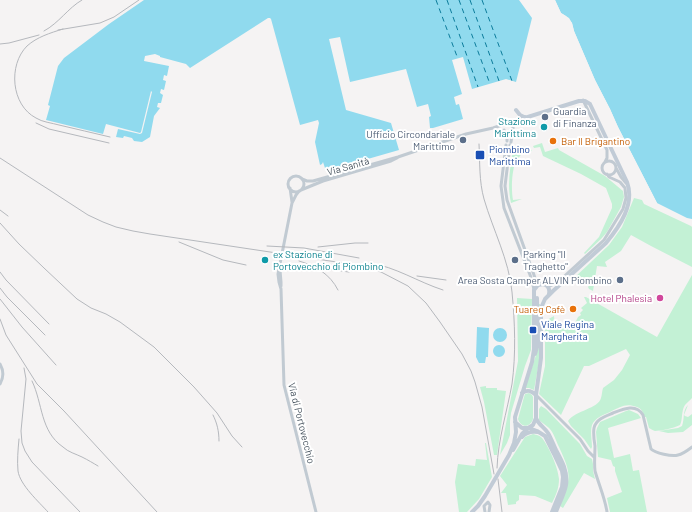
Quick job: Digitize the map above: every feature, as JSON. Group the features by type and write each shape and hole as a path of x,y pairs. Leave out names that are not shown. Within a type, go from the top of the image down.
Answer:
{"street":[{"path":"548,287 558,282 604,240 623,209 626,198 625,188 620,182 609,176 603,170 603,165 607,158 607,150 583,100"},
{"path":"509,454 514,449 522,434 534,423 536,418 536,395 541,358 542,308 545,299 611,238 627,209 630,195 629,186 617,167 590,104 583,100 508,123 504,127 508,143 505,186 507,200 535,278 541,284 548,287 550,290 549,294"},
{"path":"516,110 520,115 526,118"},
{"path":"472,512 486,496 515,440 515,422 517,411 534,349 536,297 532,280 504,208 501,186 508,143 513,129 513,122"},
{"name":"Via Sanità","path":"290,188 288,182 291,178 297,176 307,181 313,181 466,134 508,123"},
{"path":"493,128 510,133 512,132"},
{"name":"Via Sanità","path":"300,190 391,162 398,156"},
{"path":"605,162 611,161 617,167"},
{"path":"607,174 611,174 617,167"},
{"path":"290,188 295,191 300,190 304,184 302,179"},
{"name":"Via di Portovecchio","path":"290,188 292,203"},
{"name":"Via di Portovecchio","path":"300,190 290,208 280,268 284,384 316,512"},
{"path":"534,290 541,284"},
{"path":"536,297 541,300 545,299"},
{"path":"0,364 3,375 0,384"},
{"path":"522,393 524,391 530,391 536,395 584,443 594,458"},
{"path":"536,407 541,404 547,406"},
{"path":"607,512 605,499 595,470 594,458 594,428 602,418 626,408 635,409 642,413 651,449 653,451 677,456 692,447"},
{"path":"536,418 548,433 566,472 566,484 556,512"},
{"path":"515,422 522,428 528,428 542,433 548,440 560,466 563,476 562,487 552,512"},
{"path":"518,442 528,433 542,433"},
{"path":"485,512 484,506 488,502 490,505 489,512"}],"green space":[{"path":"542,143 545,152 558,148 559,150 605,176 623,191 624,197 621,207 607,232 585,254 584,253 599,237 612,208 606,188 543,156 540,147 534,148 533,146"},
{"path":"524,146 525,149 530,147 532,151 522,154 517,159 513,170 512,184 513,200 522,199 511,203 509,183 513,150"},
{"path":"634,198 642,200 644,204 692,227 692,267 631,235 621,251 605,262 607,267 597,266 593,291 588,287 590,280 586,280 581,283 575,282 574,278 609,245 622,227"},
{"path":"692,275 692,398 684,407 680,425 655,431 649,428 646,417 644,417 643,412 640,409 629,405 623,406 602,416 593,423 591,430 591,449 568,421 576,414 596,405 599,402 603,388 614,380 622,370 630,355 626,349 589,366 584,366 561,415 539,394 545,366 545,321 554,316 555,328 574,325 578,317 581,315 580,313 583,310 581,308 587,303 584,297 586,297 657,337"},
{"path":"517,298 532,299 531,350 511,413 510,435 500,455 518,361"},
{"path":"540,304 539,362 534,390 525,388 539,346"},
{"path":"486,386 486,388 497,388 497,390 506,391 497,455 494,455 480,387"},
{"path":"529,393 533,397 533,419 530,424 526,426 521,424 518,419 525,394"},
{"path":"688,405 684,415 688,417 692,414 692,425 683,432 668,433 659,431 682,426 684,412"},
{"path":"541,406 546,409 580,444 587,456 592,459 595,479 584,473 563,508 560,506 568,482 568,471 552,432 539,420 539,409"},
{"path":"629,410 638,414 641,418 608,428 614,458 630,454 633,471 639,470 647,512 610,512 607,498 622,492 615,467 613,466 611,460 598,457 596,432 600,422"},
{"path":"533,434 542,438 553,457 559,479 557,491 552,503 535,496 519,495 519,500 516,504 508,505 506,493 501,493 507,485 500,476 525,437"},
{"path":"485,443 492,477 479,499 467,512 459,512 455,482 458,464 475,466 476,459 487,460"}],"water":[{"path":"144,0 519,0 532,18 516,82 506,79 472,89 463,57 452,60 462,94 454,97 456,105 459,104 463,119 433,128 430,128 429,117 431,116 428,104 417,107 406,69 350,82 340,37 329,39 346,110 391,123 399,150 326,171 323,162 320,165 315,142 319,123 318,120 300,125 270,18 190,68 186,64 160,57 155,54 145,56 144,61 169,66 167,76 164,75 163,80 166,81 164,90 161,89 160,93 163,95 161,103 158,103 157,107 160,108 154,116 150,137 142,142 134,141 132,138 124,136 123,138 116,137 118,129 140,134 142,133 151,91 140,133 106,124 103,134 46,120 50,106 48,105 58,66 64,58"},
{"path":"555,0 692,0 692,219 657,203 595,80 572,23 561,13"},
{"path":"477,327 489,328 488,357 486,357 485,363 479,363 476,357"},
{"path":"500,328 505,330 507,335 505,340 500,342 495,340 493,335 495,330"},
{"path":"501,345 504,346 504,356 497,357 494,356 493,349 494,346"}],"pier":[{"path":"553,0 555,0 561,13 569,18 572,23 595,80 657,203 654,203 616,128 572,32 570,24 559,14"}],"ferry route":[{"path":"436,0 458,59"},
{"path":"447,0 478,87"},
{"path":"459,0 490,84"},
{"path":"470,0 499,81"},
{"path":"482,0 512,81"}],"railway":[{"path":"44,31 82,0"},
{"path":"58,30 100,23 114,17 139,0"},
{"path":"63,29 35,40 27,46 21,54 17,63 15,74 17,95 21,104 28,112 38,119 110,137"},
{"path":"0,44 39,35"},
{"path":"36,123 49,129 109,143"},
{"path":"479,144 482,192 508,268 514,315 515,350 512,384 499,447 497,468"},
{"path":"0,158 88,215 116,227 150,234 350,264 381,272 408,286 426,303 462,354 471,371 482,407 494,474"},
{"path":"0,210 8,216"},
{"path":"0,223 19,244 77,299 91,308 120,322 154,347 194,387 217,413 232,436 242,447"},
{"path":"179,242 223,260 246,265"},
{"path":"318,247 368,243"},
{"path":"267,246 304,248 359,258"},
{"path":"299,261 322,271 331,279 338,290"},
{"path":"370,263 398,271 443,290"},
{"path":"319,266 349,272"},
{"path":"0,272 49,324"},
{"path":"417,276 446,280"},
{"path":"0,288 45,335"},
{"path":"0,299 22,327 56,365"},
{"path":"0,319 6,335 37,384 64,411 157,512"},
{"path":"24,368 26,379 21,431 22,443 25,451 32,462 80,512"},
{"path":"32,381 46,425 56,441 67,450 98,466"},
{"path":"213,415 218,427 219,441"},
{"path":"19,439 19,476 30,493 48,512"},
{"path":"498,479 502,512"}],"place":[{"name":"Guardia di Finanza","path":"545,117"},
{"name":"Stazione Marittima","path":"544,127"},
{"name":"Ufficio Circondariale Marittimo","path":"463,140"},
{"name":"Bar Il Brigantino","path":"553,141"},
{"name":"Piombino Marittima","path":"480,155"},
{"name":"ex Stazione di Portovecchio di Piombino","path":"265,260"},
{"name":"Parking \"Il Traghetto\"","path":"515,260"},
{"name":"Area Sosta Camper ALVIN Piombino","path":"620,280"},
{"name":"Hotel Phalesia","path":"660,298"},
{"name":"Tuareg Cafè","path":"573,309"},
{"name":"Viale Regina Margherita","path":"533,330"}]}
